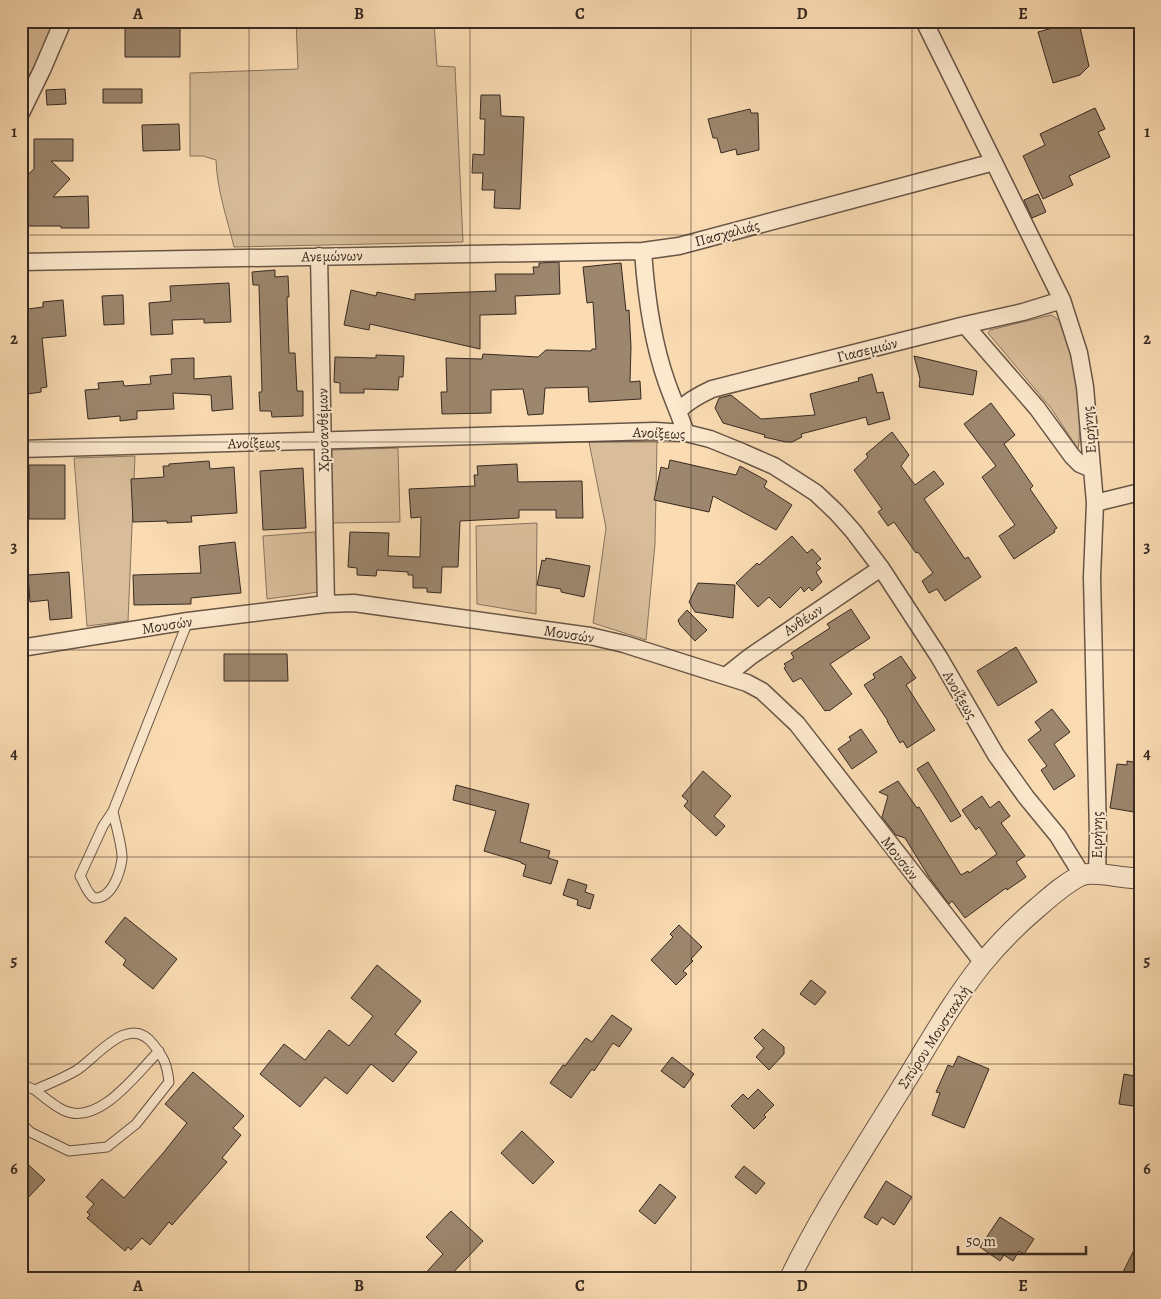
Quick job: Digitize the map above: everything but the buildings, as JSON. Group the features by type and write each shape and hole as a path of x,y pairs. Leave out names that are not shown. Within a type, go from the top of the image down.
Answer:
{"street":[{"path":"21,113 63,21"},
{"name":"Ειρήνης","path":"926,25 1062,300 1077,345 1084,377 1096,503 1092,577 1098,825 1089,875"},
{"name":"Πασχαλιάς","path":"643,251 679,246 994,162"},
{"path":"643,251 646,296 650,315 666,382 686,433"},
{"name":"Ανεμώνων","path":"21,262 643,251"},
{"name":"Χρυσανθέμων","path":"319,256 326,604"},
{"name":"Γιασεμιών","path":"678,411 692,400 712,389 1023,312 1062,300"},
{"path":"965,325 1032,402 1072,456 1080,464 1092,469"},
{"name":"Ανοίξεως","path":"21,449 655,431 686,433 710,439 774,466 796,480 816,494 853,531 881,568 939,657 996,755 1089,875"},
{"path":"1096,503 1140,492"},
{"name":"Ανθέων","path":"727,676 751,656 881,568"},
{"name":"Μουσών","path":"21,648 188,621 326,604 365,604 590,636 624,644 727,676 762,691 797,724 982,963"},
{"path":"1089,875 1140,878"},
{"name":"Σπύρου Μουστακλή","path":"790,1278 812,1234 850,1171 982,963 1022,922 1059,889 1089,875"}],"lane":[{"path":"926,25 943,21"},
{"path":"113,811 122,858 113,886 108,893 100,898 94,898 86,890 80,876 103,826 113,811 188,621"},
{"path":"21,1123 30,1132 69,1151 107,1147 136,1124 169,1082 168,1066 148,1038 136,1032 121,1034 76,1070 35,1090"},
{"path":"21,1084 35,1090 64,1111 78,1114 96,1111 110,1102 159,1051"}],"shaded area":[{"path":"21,21 55,21 21,95"},
{"path":"296,21 434,21 437,66 455,67 463,242 234,247 220,193 216,160 203,156 190,156 190,73 298,69"},
{"path":"1051,315 1063,325 1071,350 1078,405 1078,449 1051,408 988,333 990,330"},
{"path":"657,441 655,544 646,640 593,623 606,528 589,442"},
{"path":"398,448 400,522 332,523 331,450"},
{"path":"135,456 128,621 87,626 74,458"},
{"path":"537,523 536,614 477,604 476,526"},
{"path":"315,532 319,592 267,599 263,536"}]}
